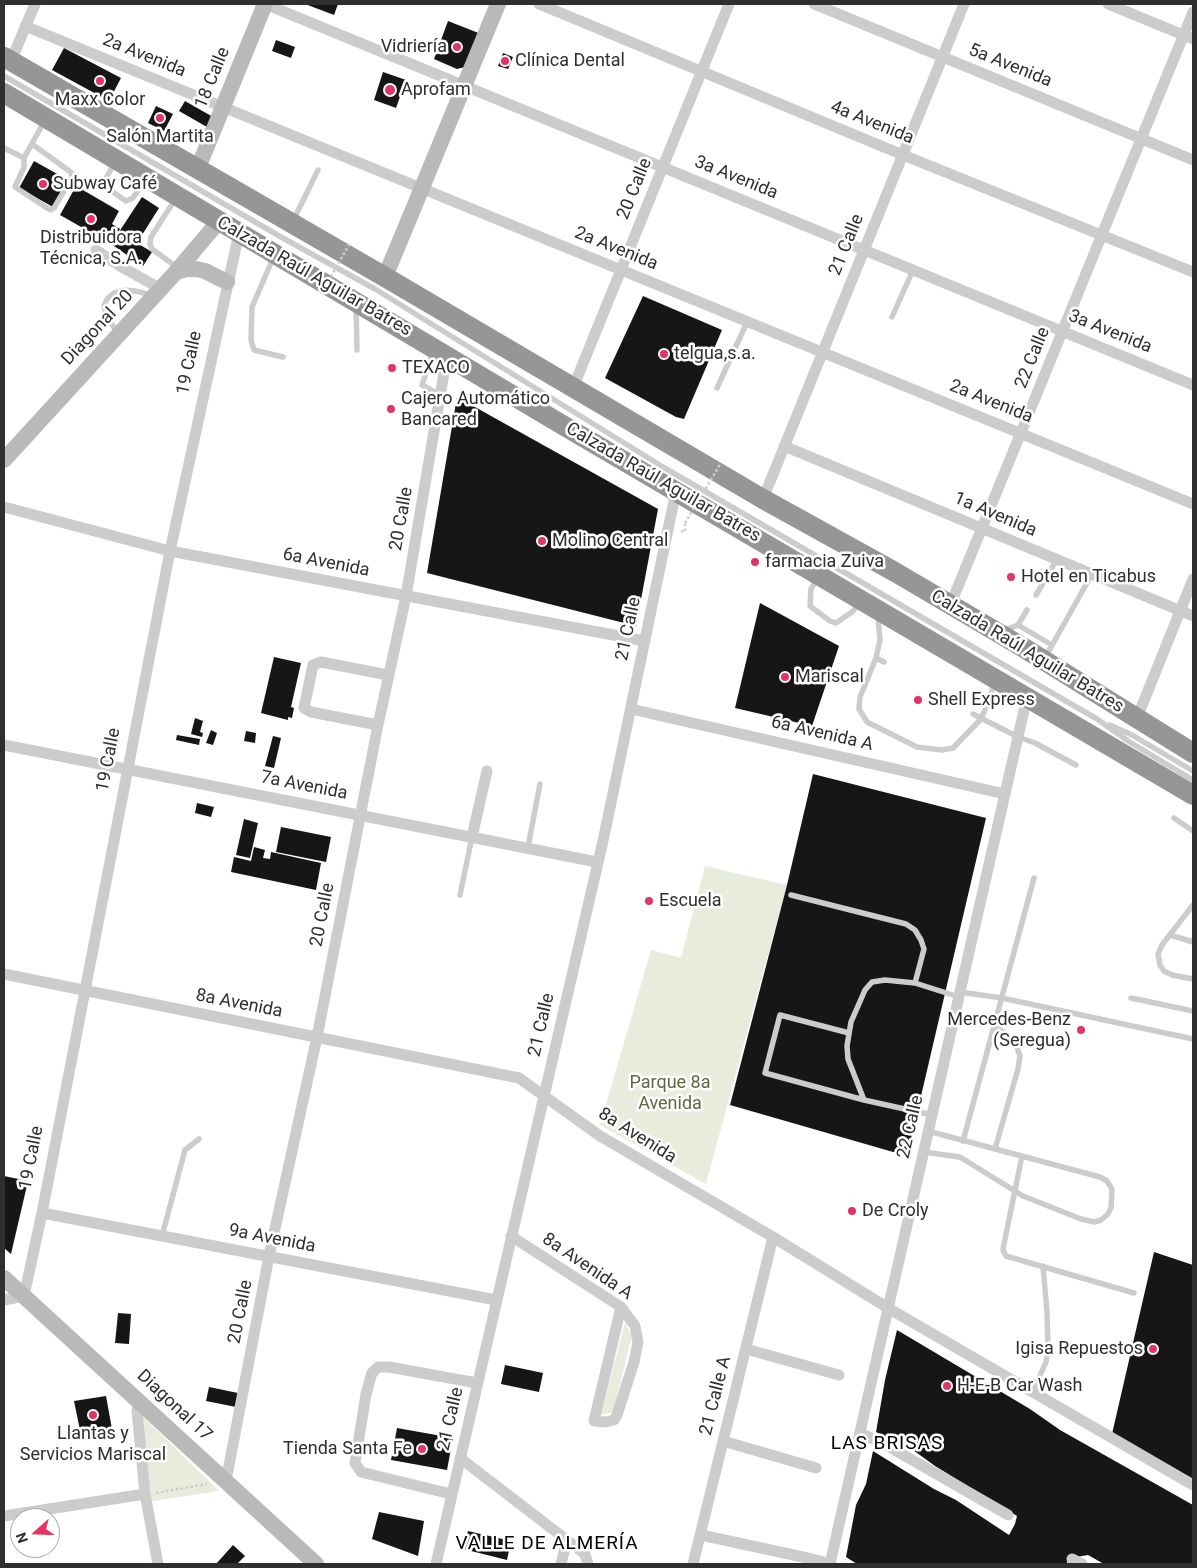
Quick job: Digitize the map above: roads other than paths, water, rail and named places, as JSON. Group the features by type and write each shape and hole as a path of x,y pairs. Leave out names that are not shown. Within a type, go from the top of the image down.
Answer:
{"highway":[{"name":"Calzada Raúl Aguilar Batres","path":"6,65 198,168 763,499 895,572 997,633 1048,653 1136,718 1193,753"},
{"name":"Calzada Raúl Aguilar Batres","path":"5,98 46,118 356,303 1193,795"}],"street":[{"path":"6,65 35,4"},
{"name":"3a Avenida","path":"265,4 1193,385"},
{"name":"18 Calle","path":"198,168 265,4"},
{"path":"385,277 498,4"},
{"name":"4a Avenida","path":"539,4 903,155 1193,272"},
{"name":"20 Calle","path":"573,388 729,4"},
{"name":"5a Avenida","path":"814,4 1193,160"},
{"name":"21 Calle","path":"763,499 964,4"},
{"path":"1108,4 1189,37"},
{"name":"22 Calle","path":"950,606 1141,139 1189,37 1193,12"},
{"name":"2a Avenida","path":"26,26 1193,504"},
{"name":"Diagonal 20","path":"4,460 178,271 219,221"},
{"name":"19 Calle","path":"24,1296 42,1213 170,550 239,233"},
{"path":"96,250 158,292"},
{"path":"178,271 196,268 227,282"},
{"name":"20 Calle","path":"226,1481 269,1256 317,1037 388,675 406,596 440,395 441,352"},
{"name":"1a Avenida","path":"784,446 1193,616"},
{"name":"21 Calle","path":"436,1564 598,862 676,491"},
{"name":"6a Avenida","path":"4,506 170,550 645,641"},
{"path":"1136,718 1193,580"},
{"path":"378,725 311,712 304,708 313,665 321,662 388,675"},
{"name":"22 Calle","path":"830,1564 1027,697"},
{"name":"6a Avenida A","path":"631,709 1005,794"},
{"name":"7a Avenida","path":"4,745 598,862"},
{"path":"472,836 487,771"},
{"name":"8a Avenida","path":"4,974 519,1078 600,1136 888,1308 1193,1484"},
{"name":"9a Avenida","path":"42,1213 496,1300"},
{"name":"8a Avenida A","path":"512,1236 621,1307 635,1326 638,1342 618,1415 614,1420 606,1422 594,1421 621,1307"},
{"name":"21 Calle A","path":"693,1564 772,1237"},
{"name":"Diagonal 17","path":"4,1278 316,1564"},
{"path":"4,1300 24,1296"},
{"path":"746,1349 839,1375"},
{"path":"451,1494 361,1472 355,1463 366,1394 372,1373 378,1367 389,1367 477,1383"},
{"path":"139,1402 138,1410 145,1494 158,1564"},
{"path":"860,1433 1008,1516"},
{"path":"723,1441 816,1468"},
{"path":"460,1458 567,1540 587,1559"},
{"path":"4,1516 145,1494"},
{"path":"701,1534 830,1564"},
{"path":"561,1564 567,1540"}],"lane":[{"path":"6,65 281,237 375,289 663,467 1097,719 1128,741 1193,780"},
{"path":"32,144 72,173 72,179 51,210 15,187 24,167 24,158 46,118"},
{"path":"4,148 24,158"},
{"path":"117,160 104,182 104,186 126,201 133,198 146,177"},
{"path":"292,222 318,170"},
{"path":"177,196 151,237 150,244 152,249 178,271"},
{"path":"275,254 252,307 251,340 254,350 283,357"},
{"path":"892,317 913,270"},
{"path":"118,335 106,315 104,306 107,299 114,293 123,290 158,292"},
{"path":"356,303 357,350"},
{"path":"717,388 747,322"},
{"path":"440,395 422,385 441,352"},
{"path":"1036,595 1057,559"},
{"path":"1018,625 1048,653 1092,574"},
{"path":"819,575 811,589 810,606 830,621 836,623 852,612 870,605 880,640 876,658 860,697 859,709 867,722 918,747 942,750 953,748 981,719 990,698 995,678"},
{"path":"997,633 1018,625 1027,610"},
{"path":"876,658 884,662"},
{"path":"973,714 1018,737 1035,743 1076,765"},
{"path":"1097,719 1132,735 1193,771"},
{"path":"528,847 540,784"},
{"path":"1174,818 1193,831"},
{"path":"460,895 472,836"},
{"path":"963,1141 1034,878"},
{"path":"792,895 906,924 915,930 924,949 915,983"},
{"path":"1193,905 1162,945 1158,954 1160,965 1164,971 1172,976 1193,979"},
{"path":"1170,935 1193,942"},
{"path":"864,1100 848,1059 847,1046 851,1022 865,990 872,982 885,980 915,983 959,995 1002,998 1193,1039"},
{"path":"1131,998 1193,1011"},
{"path":"849,1033 780,1015 765,1073 864,1100 932,1115"},
{"path":"994,1026 1010,1036 1015,1042 1020,1056 995,1149"},
{"path":"924,1152 960,1157 1023,1196 1080,1219 1094,1222 1101,1220 1111,1208 1112,1189 1100,1176 928,1132"},
{"path":"162,1236 185,1150 199,1139"},
{"path":"1022,1156 1004,1244 1004,1253 1009,1258 1134,1293"},
{"path":"1032,1391 1046,1362 1048,1350 1043,1266"}],"place":[{"name":"Vidriería","path":"457,47"},
{"name":"Clínica Dental","path":"505,61"},
{"name":"Maxx Color","path":"100,81"},
{"name":"Aprofam","path":"390,90"},
{"name":"Salón Martita","path":"160,118"},
{"name":"Subway Café","path":"43,184"},
{"name":"Distribuidora Técnica, S.A.","path":"91,219"},
{"name":"telgua,s.a.","path":"664,354"},
{"name":"TEXACO","path":"392,368"},
{"name":"Cajero Automático Bancared","path":"391,409"},
{"name":"Molino Central","path":"542,541"},
{"name":"farmacia Zuiva","path":"755,562"},
{"name":"Hotel en Ticabus","path":"1011,577"},
{"name":"Mariscal","path":"785,677"},
{"name":"Shell Express","path":"918,700"},
{"name":"Escuela","path":"649,901"},
{"name":"Mercedes-Benz (Seregua)","path":"1081,1030"},
{"name":"De Croly","path":"852,1211"},
{"name":"Igisa Repuestos","path":"1153,1349"},
{"name":"H-E-B Car Wash","path":"947,1386"},
{"name":"Llantas y Servicios Mariscal","path":"93,1415"},
{"name":"Tienda Santa Fe","path":"422,1449"}],"district":[{"name":"LAS BRISAS","path":"887,1444"},
{"name":"VALLE DE ALMERÍA","path":"547,1544"}],"park label":[{"name":"Parque 8a Avenida","path":"670,1093"}]}
